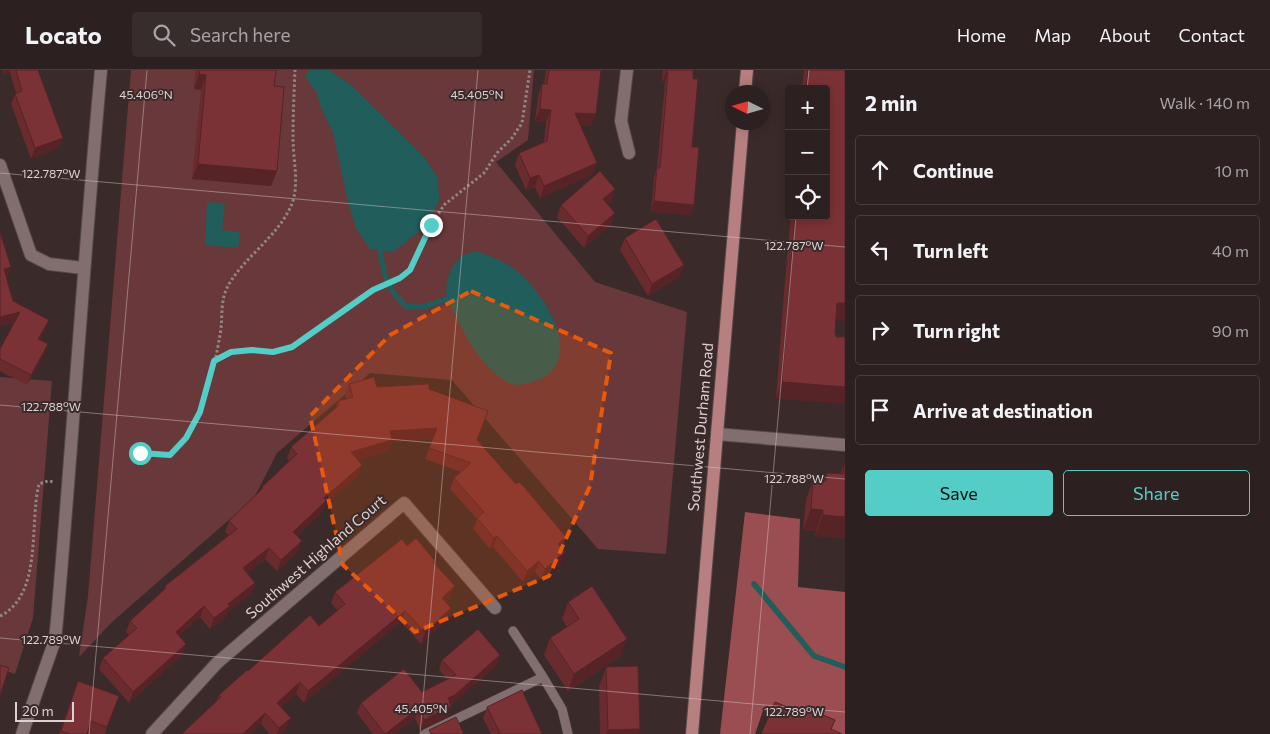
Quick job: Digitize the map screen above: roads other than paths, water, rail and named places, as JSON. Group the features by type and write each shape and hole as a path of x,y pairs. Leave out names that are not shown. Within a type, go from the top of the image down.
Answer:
{"main road":[{"path":"746,85 747,70"},
{"name":"Southwest Durham Road","path":"692,734 742,130"}],"street":[{"path":"22,734 55,640 101,70"},
{"path":"628,70 621,121 629,153"},
{"path":"0,165 31,255 49,264 84,268"},
{"path":"717,434 845,445"},
{"name":"Southwest Highland Court","path":"152,734 217,663 404,503 495,608"}],"lane":[{"path":"513,632 562,709 568,734"},
{"path":"425,734 543,677"}],"water":[{"path":"310,70 329,70 351,85 425,158 438,178 439,201 424,228 393,252 370,249 356,228 348,202 333,133 321,108 317,93 305,77"},
{"path":"207,202 225,203 222,230 240,232 238,248 205,245"},
{"path":"475,251 504,263 525,278 537,292 556,325 560,342 559,358 551,372 535,381 515,385 491,370 476,352 448,302 446,288 454,265 465,254"}],"waterway":[{"path":"380,250 388,282 400,301 407,307 423,307 447,299"},
{"path":"754,584 814,656 845,667"}]}
